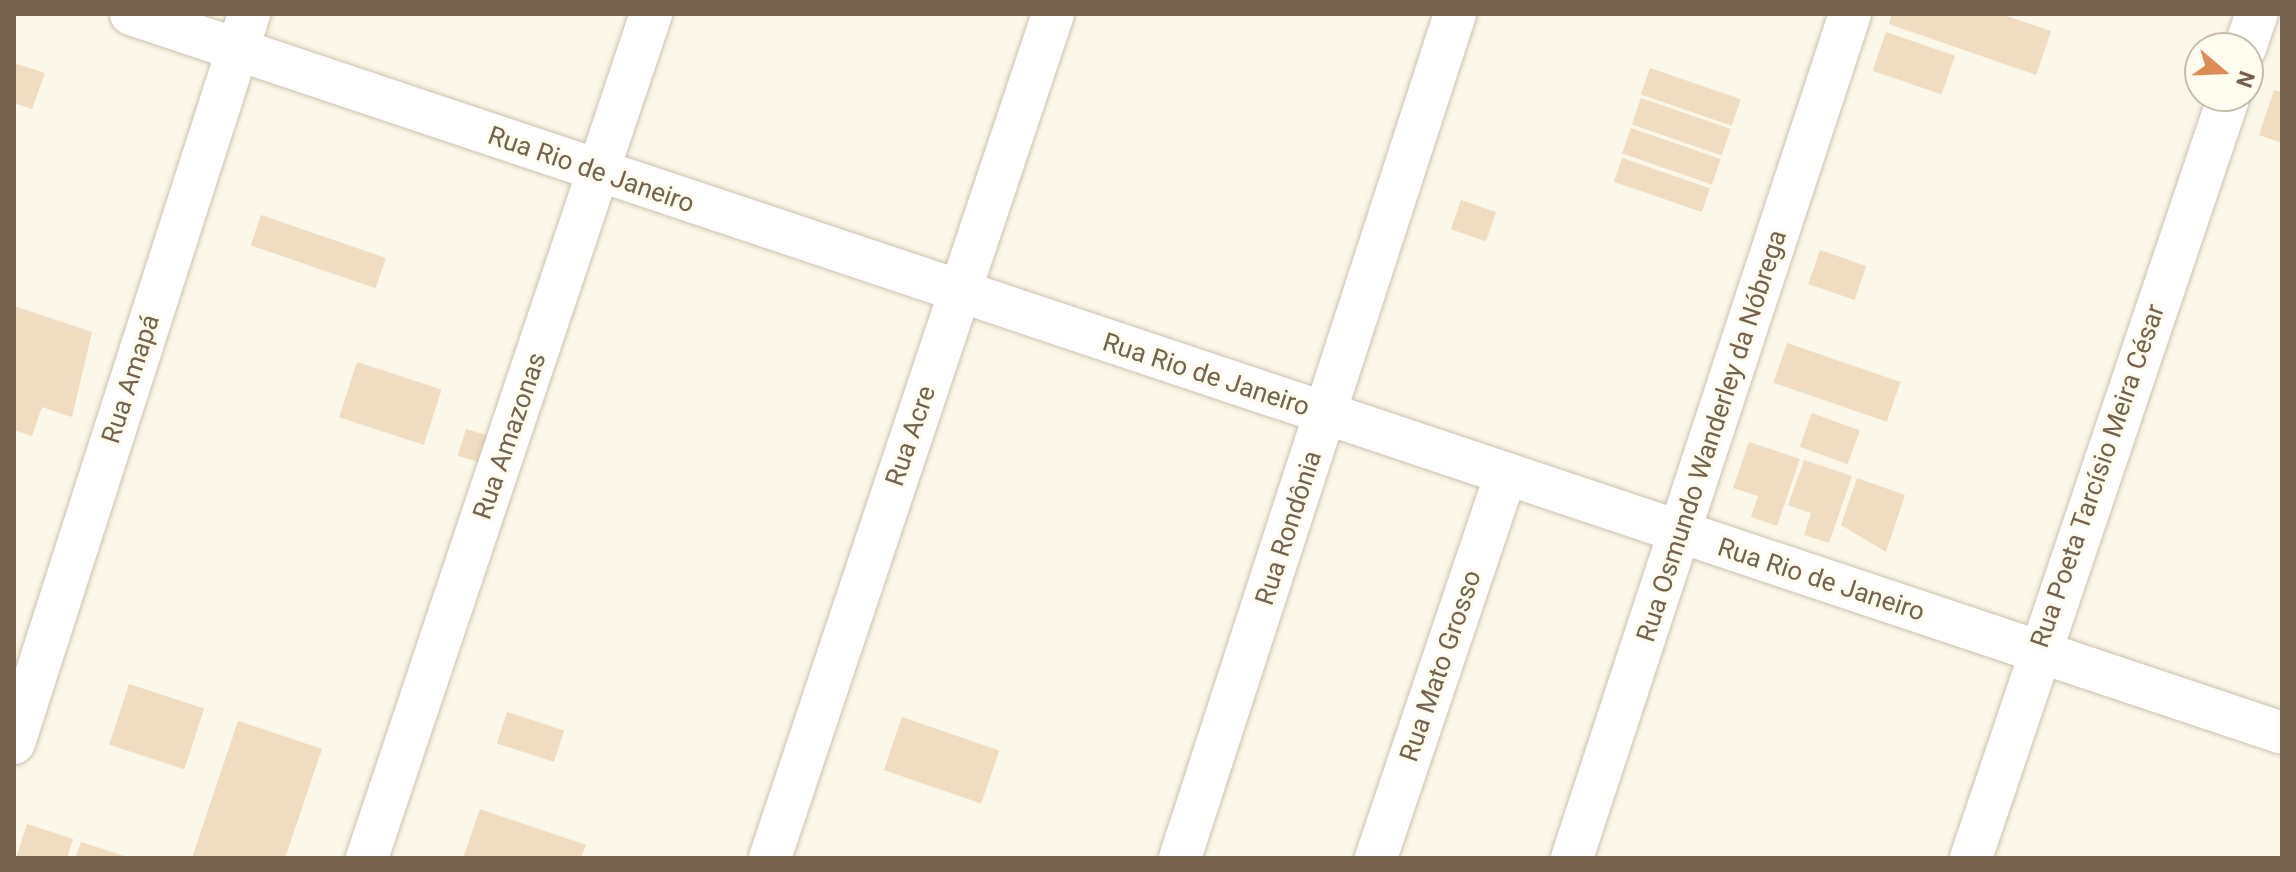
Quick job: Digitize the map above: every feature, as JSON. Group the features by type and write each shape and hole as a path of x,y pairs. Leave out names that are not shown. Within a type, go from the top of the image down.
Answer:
{"street":[{"name":"Rua Rio de Janeiro","path":"131,14 243,32 599,172 959,295 1506,473 1680,535 2038,650 2282,733"},
{"name":"Rua Amazonas","path":"367,858 651,14"},
{"name":"Rua Acre","path":"770,858 1053,14"},
{"name":"Rua Rondônia","path":"1180,858 1455,14"},
{"name":"Rua Osmundo Wanderley da Nóbrega","path":"1572,858 1850,14"},
{"name":"Rua Amapá","path":"14,743 243,32"},
{"name":"Rua Poeta Tarcísio Meira César","path":"1971,858 2038,650 2223,112"},
{"name":"Rua Mato Grosso","path":"1376,858 1506,473"}],"building":[{"path":"1892,14 2001,14 2051,31 2036,75 1889,24"},
{"path":"1886,32 1955,56 1942,95 1873,71"},
{"path":"14,63 45,73 32,109 14,103"},
{"path":"1650,68 1741,99 1732,126 1641,94"},
{"path":"2274,90 2282,92 2282,143 2259,135"},
{"path":"1641,98 1731,129 1722,155 1632,124"},
{"path":"1631,128 1721,159 1712,184 1622,154"},
{"path":"1622,158 1710,188 1702,212 1614,182"},
{"path":"1461,200 1496,212 1486,241 1451,229"},
{"path":"261,215 386,258 375,288 251,245"},
{"path":"1820,250 1866,266 1855,300 1808,284"},
{"path":"14,306 92,332 72,417 42,407 32,436 14,430"},
{"path":"1787,343 1900,382 1887,422 1773,383"},
{"path":"357,362 442,390 424,445 339,417"},
{"path":"1812,413 1860,430 1848,464 1800,447"},
{"path":"466,429 496,438 487,465 458,456"},
{"path":"1749,442 1800,459 1777,526 1751,517 1758,496 1733,488"},
{"path":"1804,460 1852,476 1829,543 1804,535 1811,513 1788,505"},
{"path":"1857,478 1905,495 1886,552 1841,525"},
{"path":"129,684 204,708 184,769 109,745"},
{"path":"507,712 564,731 554,762 497,743"},
{"path":"902,717 999,751 981,803 884,770"},
{"path":"238,721 322,749 285,858 192,858"},
{"path":"480,809 586,845 581,858 463,858"},
{"path":"27,824 73,839 67,858 16,858"},
{"path":"81,842 127,857 127,858 75,858"}]}
